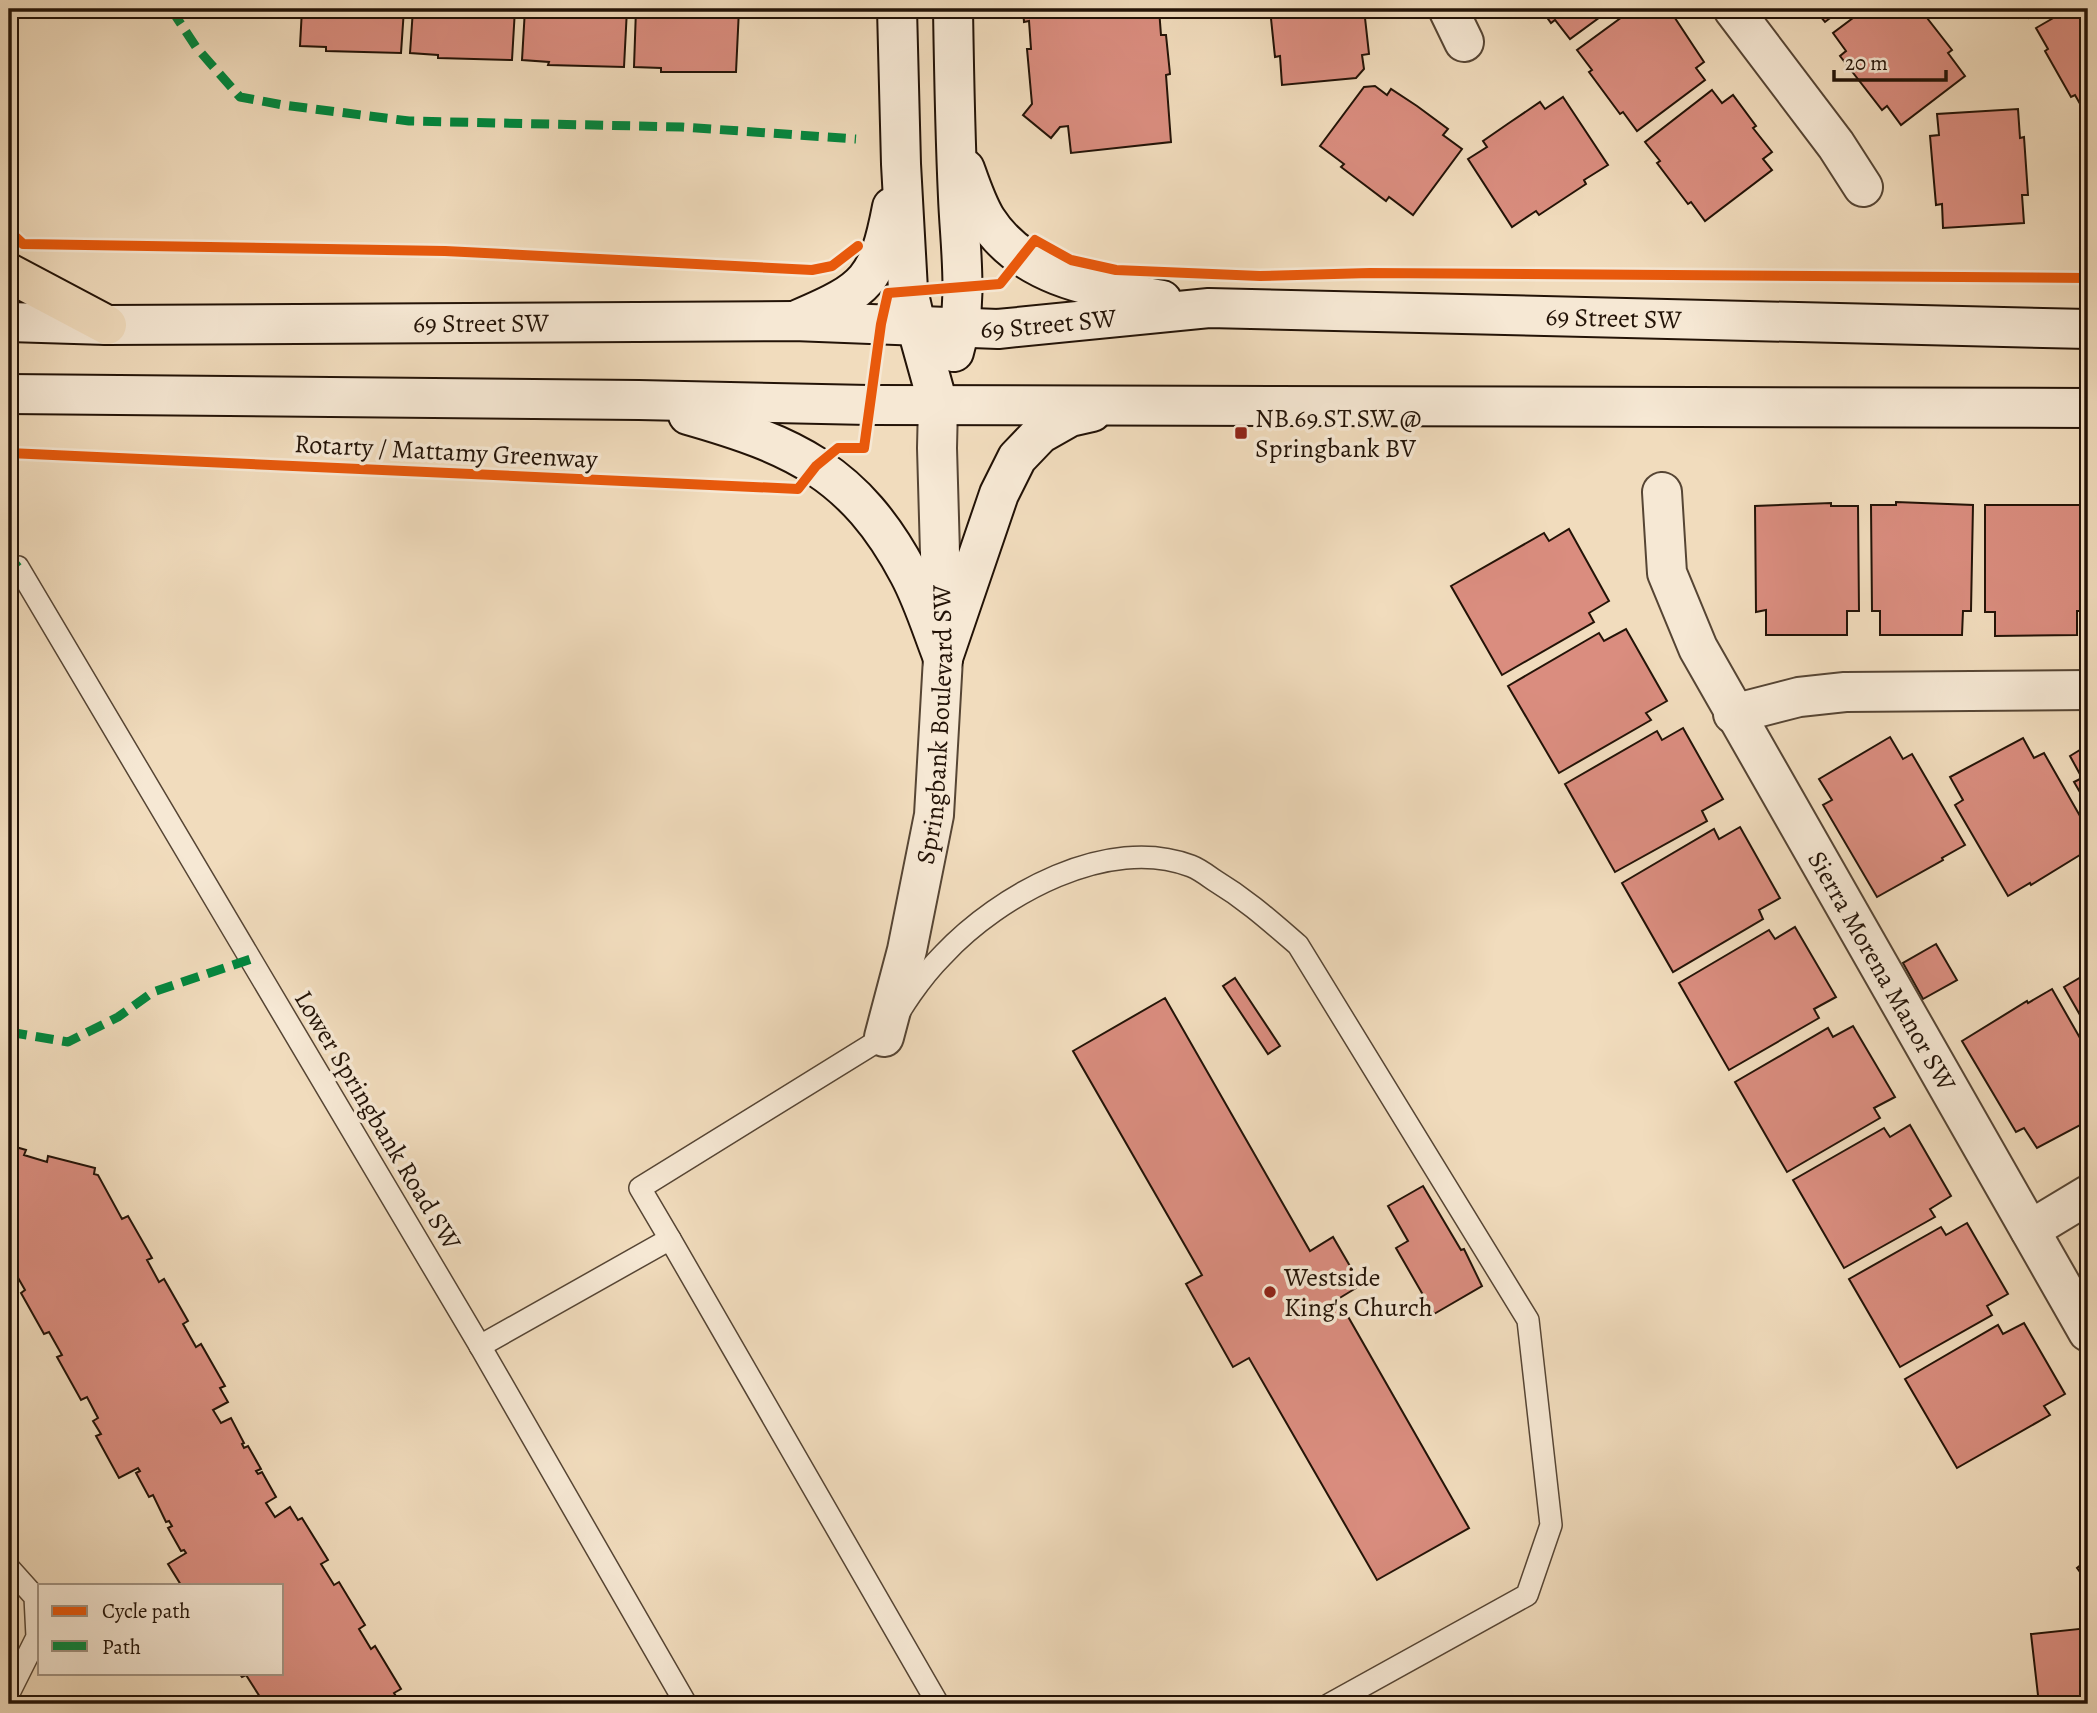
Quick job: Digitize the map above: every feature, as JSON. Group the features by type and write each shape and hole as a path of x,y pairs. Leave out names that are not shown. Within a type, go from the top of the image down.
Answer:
{"highway":[{"path":"9,273 107,325"}],"main road":[{"name":"Springbank Boulevard SW","path":"884,1037 907,950 934,815 943,658 938,404 908,290 897,9"},
{"name":"Springbank Boulevard SW","path":"938,404 962,328 953,9"},
{"path":"1733,9 1836,145 1863,187"},
{"path":"955,141 984,217 1000,240 1021,258 1070,281 1209,308"},
{"path":"794,321 853,292 873,273 886,239 901,164"},
{"name":"69 Street SW","path":"9,322 107,325 794,321 998,329 1209,308 2088,329"},
{"path":"9,394 938,404 2088,408"},
{"path":"639,400 751,433 791,451 845,486 872,515 909,574 943,658"},
{"path":"943,658 999,494 1017,458 1040,434 1070,417 1118,405"},
{"name":"Sierra Morena Manor SW","path":"1662,492 1667,573 1698,648 2088,1332"},
{"path":"1733,713 1799,697 1846,692 2088,690"},
{"path":"2030,1230 2088,1195"}],"lane":[{"name":"Lower Springbank Road SW","path":"18,567 480,1346 686,1704"},
{"path":"938,1704 640,1188 884,1037 906,1000 943,954 995,910 1042,882 1101,861 1152,856 1192,866 1248,901 1298,946 1528,1320 1552,1525 1527,1595 1330,1704"},
{"path":"480,1346 670,1239"},
{"path":"9,1568 35,1597 37,1637 9,1693"}],"building":[{"path":"302,9 404,9 401,53 326,51 326,47 300,46"},
{"path":"413,9 515,9 512,60 438,58 438,55 410,53"},
{"path":"525,9 627,9 624,67 548,65 549,62 522,60"},
{"path":"636,9 739,9 736,72 661,72 661,68 634,67"},
{"path":"1023,9 1159,9 1161,35 1166,35 1170,74 1166,75 1171,142 1071,153 1068,126 1060,127 1051,138 1023,115 1032,104 1027,49 1031,49 1029,21 1024,22"},
{"path":"1270,9 1364,9 1369,54 1362,55 1364,69 1356,78 1282,85 1280,56 1275,57"},
{"path":"1541,9 1611,9 1570,39 1555,20 1551,23"},
{"path":"1633,9 1652,9 1655,12 1669,9 1704,62 1696,68 1705,80 1637,131 1623,112 1620,114 1589,72 1592,70 1577,50"},
{"path":"1814,9 1842,9 1825,22"},
{"path":"1865,9 1920,9 1952,50 1948,53 1965,76 1901,125 1887,106 1882,110 1840,56 1846,51 1833,33"},
{"path":"2024,9 2045,9 2029,18"},
{"path":"2069,9 2088,9 2087,116 2075,95 2071,97 2045,51 2048,49 2036,28"},
{"path":"1375,86 1387,95 1391,89 1417,106 1448,129 1443,135 1462,149 1413,215 1389,197 1386,201 1341,167 1344,164 1320,146 1364,87"},
{"path":"1712,90 1722,103 1733,95 1756,126 1753,128 1772,152 1763,159 1772,170 1705,221 1691,202 1688,204 1657,163 1660,161 1645,142"},
{"path":"1563,97 1608,165 1584,180 1586,184 1539,215 1536,211 1512,227 1468,159 1487,147 1483,141 1540,102 1545,109"},
{"path":"2018,109 2020,138 2024,137 2028,195 2022,195 2024,223 1943,228 1942,204 1936,205 1930,136 1939,135 1937,114"},
{"path":"1896,502 1973,505 1971,611 1963,611 1962,635 1880,635 1880,611 1872,611 1871,505 1896,505"},
{"path":"1831,503 1831,506 1858,506 1859,611 1847,611 1847,635 1766,635 1766,610 1756,612 1755,506"},
{"path":"1985,505 2087,505 2087,611 2077,611 2077,635 1995,636 1995,612 1985,612"},
{"path":"1569,529 1609,601 1589,613 1594,622 1502,675 1451,586 1544,533 1549,541"},
{"path":"1626,629 1667,701 1646,713 1651,720 1559,773 1508,686 1599,633 1604,641"},
{"path":"1683,728 1723,799 1702,811 1707,821 1615,872 1565,784 1657,731 1662,740"},
{"path":"1890,737 1903,759 1912,754 1965,845 1877,897 1823,805 1832,800 1819,779"},
{"path":"2023,738 2034,758 2044,753 2088,830 2088,850 2008,896 1955,805 1963,800 1950,777"},
{"path":"2088,745 2088,806 2074,782 2082,778 2070,756"},
{"path":"1740,827 1780,898 1759,910 1763,919 1673,972 1622,883 1714,829 1719,839"},
{"path":"1795,927 1836,997 1814,1009 1819,1018 1729,1070 1679,983 1769,930 1775,939"},
{"path":"1936,944 1957,980 1923,999 1903,963"},
{"path":"2088,971 2088,1029 2064,987"},
{"path":"1235,978 1280,1046 1268,1054 1223,986"},
{"path":"2052,989 2088,1052 2088,1121 2037,1148 2024,1128 2016,1132 1962,1041 2027,1001 2028,1003"},
{"name":"Westside King's Church","path":"1165,998 1310,1251 1333,1237 1361,1285 1338,1299 1469,1528 1377,1580 1249,1358 1233,1367 1186,1284 1202,1275 1073,1051"},
{"path":"1853,1026 1895,1097 1874,1108 1880,1118 1787,1172 1735,1082 1828,1028 1833,1037"},
{"path":"1910,1125 1951,1196 1930,1209 1935,1217 1844,1268 1793,1180 1884,1128 1890,1137"},
{"path":"9,1145 26,1150 24,1155 47,1162 48,1156 95,1168 94,1174 98,1175 122,1219 128,1216 152,1258 147,1260 159,1282 164,1279 188,1321 183,1324 196,1347 201,1344 225,1386 220,1388 228,1402 213,1410 221,1423 231,1418 244,1448 248,1446 261,1469 256,1471 258,1474 262,1472 276,1497 266,1503 275,1517 290,1507 298,1520 302,1518 328,1560 321,1564 334,1585 339,1582 365,1625 359,1629 371,1649 375,1646 401,1689 394,1693 401,1704 255,1704 253,1701 260,1697 246,1675 242,1677 240,1674 284,1674 284,1584 180,1584 168,1564 186,1553 181,1551 168,1528 172,1526 169,1521 166,1522 153,1495 149,1497 136,1473 140,1471 138,1468 119,1478 96,1436 101,1434 93,1421 98,1418 87,1397 81,1400 57,1357 62,1355 49,1332 44,1334 21,1293 25,1290 13,1269 9,1267"},
{"path":"1423,1186 1461,1250 1464,1249 1482,1286 1434,1314 1396,1248 1408,1241 1388,1206"},
{"path":"1967,1223 2008,1294 1987,1306 1992,1315 1900,1367 1849,1279 1941,1227 1946,1235"},
{"path":"2024,1323 2065,1394 2044,1406 2050,1415 1957,1468 1905,1379 1998,1325 2003,1334"},
{"path":"2088,1548 2088,1583 2077,1568 2087,1560"},
{"path":"2088,1628 2088,1700 2039,1704 2031,1634"}],"marked path":[{"path":"171,9 196,47 240,97 409,121 682,127 856,139"},
{"path":"9,556 18,567"},
{"path":"9,1032 68,1042 118,1017 153,992 251,959"}],"cycle path":[{"path":"9,231 23,244 445,251 812,270 832,266 858,246"},
{"name":"Rotarty / Mattamy Greenway","path":"9,453 798,489 816,466 838,448 864,448 881,324 888,293 1000,284 1035,240 1071,260 1116,270 1260,276 1370,273 2088,278"}],"place":[{"name":"NB 69 ST SW @ Springbank BV","path":"1241,433"},
{"name":"Westside King's Church","path":"1270,1292"}]}
